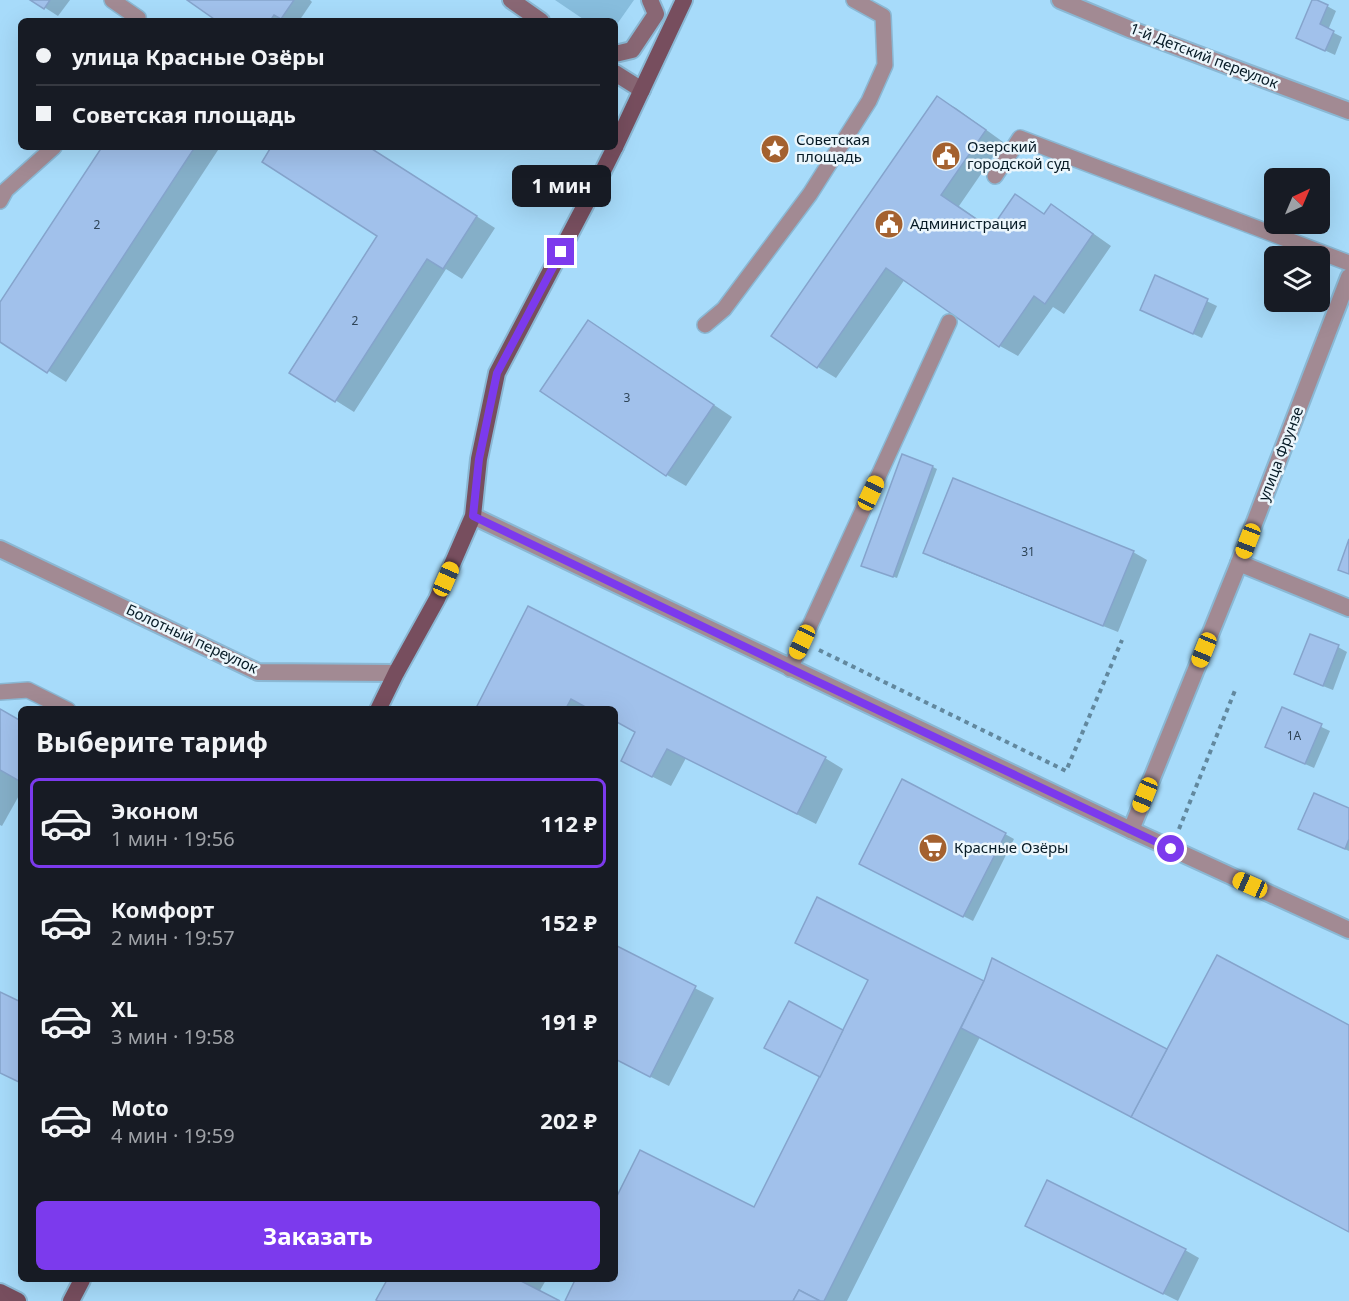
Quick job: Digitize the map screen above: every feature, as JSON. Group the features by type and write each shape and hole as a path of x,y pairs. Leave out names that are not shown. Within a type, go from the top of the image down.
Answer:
{"main road":[{"path":"511,0 537,18"},
{"path":"618,53 632,50 656,14 650,0"},
{"path":"618,141 682,1"},
{"path":"618,75 642,90"},
{"path":"380,706 436,599 473,516 479,459 497,373 614,150"},
{"path":"70,1301 81,1282"},
{"path":"0,1292 18,1301"}],"street":[{"name":"1-й Детский переулок","path":"1060,0 1132,30 1349,111"},
{"name":"улица Фрунзе","path":"1131,830 1239,563 1349,277"},
{"path":"473,516 790,669 1171,849 1349,930"},
{"name":"Болотный переулок","path":"0,549 258,672 396,673"},
{"path":"1239,563 1349,608"}],"lane":[{"path":"112,0 138,18"},
{"path":"705,325 724,309 810,194 869,102 885,65 883,16 854,0"},
{"path":"995,176 1020,138 1349,263"},
{"path":"0,201 6,189 51,150"},
{"path":"790,669 949,322"},
{"path":"0,692 28,690 60,706"}],"path":[{"path":"802,642 1066,771 1122,640"},
{"path":"1171,849 1236,688"}],"shaded area":[{"path":"555,0 634,0 618,23 618,18 582,18"}],"building":[{"path":"30,0 50,0 44,9"},
{"path":"187,0 294,0 282,18 274,15 272,18 213,18"},
{"path":"1312,0 1328,5 1320,24 1334,31 1325,51 1296,38"},
{"path":"937,96 986,130 941,195 991,229 1015,194 1044,214 1051,204 1093,234 1045,304 1034,296 999,347 886,268 817,368 771,336"},
{"path":"100,150 193,150 47,373 0,342 0,302"},
{"path":"269,150 374,150 477,216 443,269 427,259 335,402 289,373 377,236 262,162"},
{"path":"1155,275 1208,299 1193,334 1140,310"},
{"path":"588,320 714,405 666,476 540,391"},
{"path":"902,454 933,466 893,577 861,566"},
{"path":"953,478 1134,551 1103,626 923,553"},
{"path":"1349,539 1349,574 1338,570"},
{"path":"528,606 826,757 797,814 667,749 652,777 621,761 635,732 618,723 618,706 584,706 571,699 567,706 477,706"},
{"path":"1310,634 1339,645 1323,686 1294,674"},
{"path":"1282,707 1322,724 1305,764 1265,747"},
{"path":"0,709 18,719 18,780 0,770"},
{"name":"Красные Озёры","path":"902,779 1006,833 963,917 859,864"},
{"path":"1314,793 1349,808 1349,839 1345,849 1298,829"},
{"path":"817,897 984,981 824,1301 799,1290 793,1301 565,1301 574,1282 618,1282 618,1194 640,1150 754,1207 868,980 795,943"},
{"path":"618,947 696,986 650,1077 618,1061"},
{"path":"1217,955 1349,1025 1349,1232 1131,1117"},
{"path":"992,958 1167,1049 1131,1117 961,1028 984,981"},
{"path":"0,992 18,1001 18,1082 0,1073"},
{"path":"789,1001 843,1030 820,1077 764,1048"},
{"path":"1047,1180 1186,1249 1163,1294 1025,1226"},
{"path":"386,1282 523,1282 560,1301 378,1301 376,1300"},
{"path":"799,1290 820,1301 793,1301"}],"place":[{"name":"Советская площадь","path":"775,149"},
{"name":"Озерский городской суд","path":"946,156"},
{"name":"Администрация","path":"889,224"},
{"name":"Красные Озёры","path":"933,848"}],"route":[{"path":"561,252 497,373 479,459 473,516 1171,849"}]}
